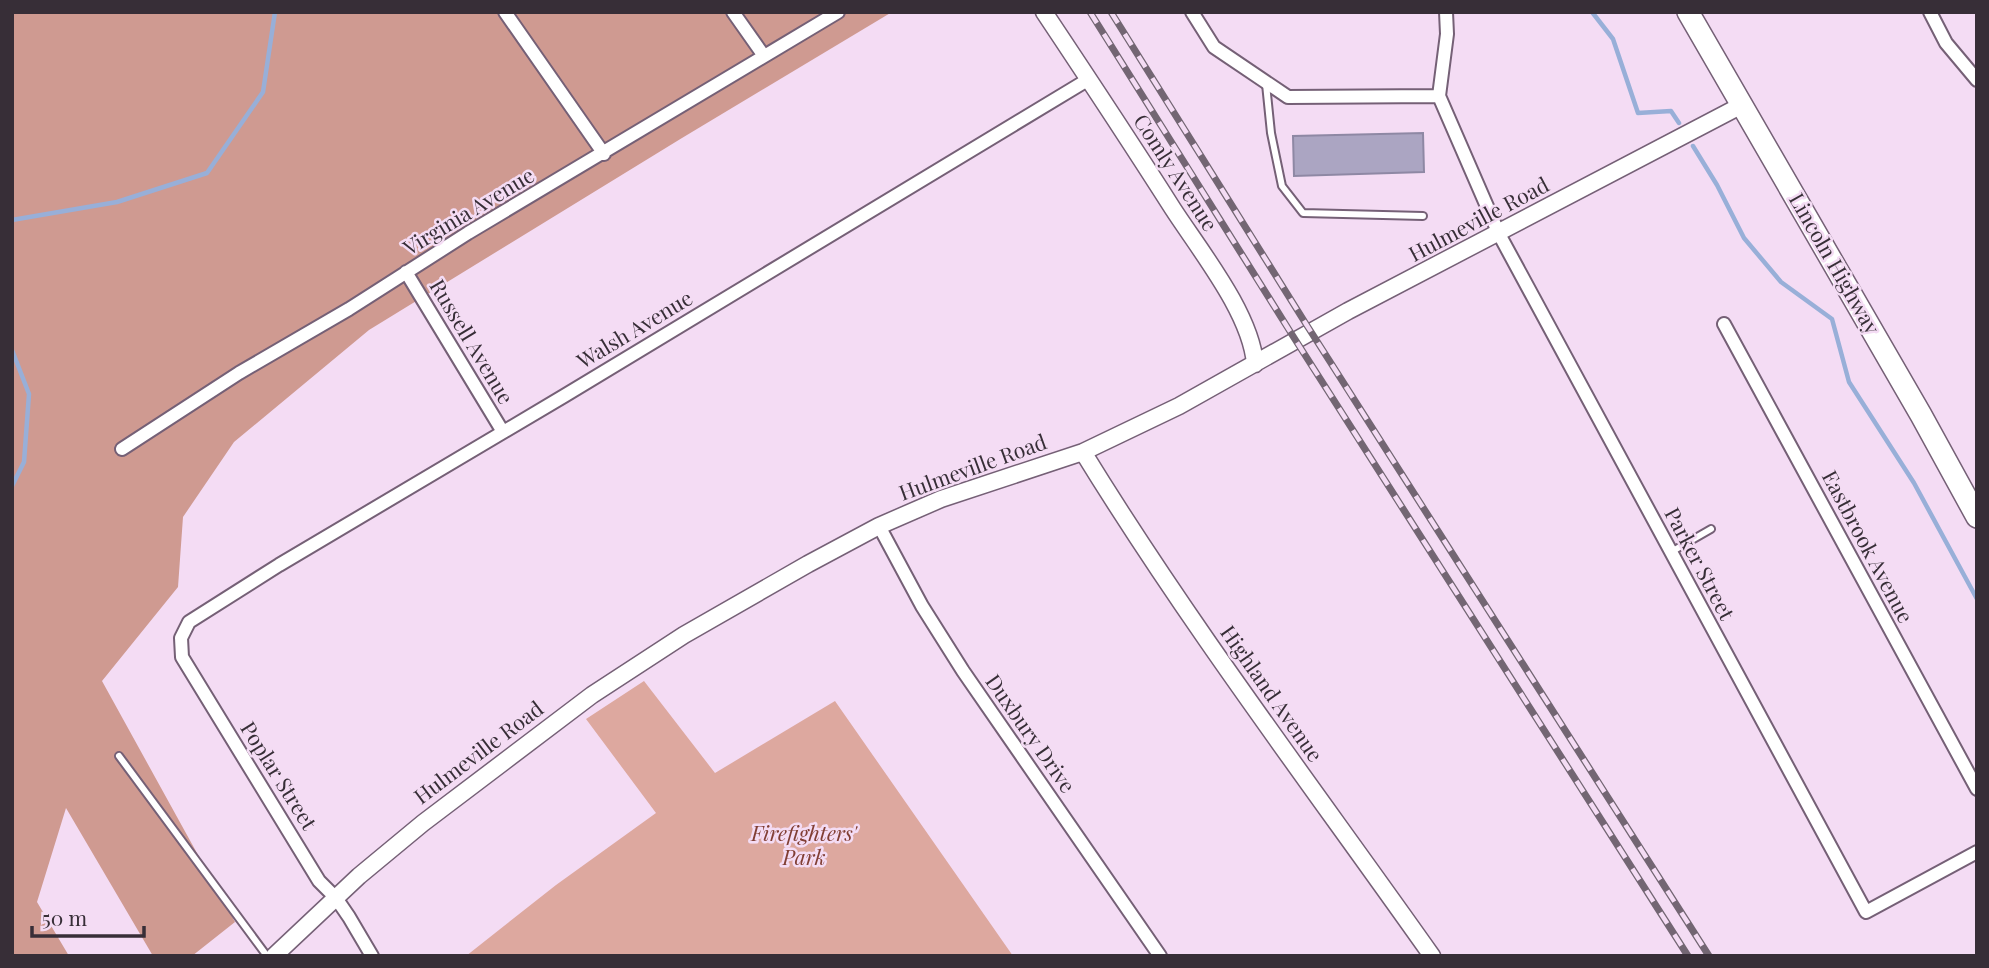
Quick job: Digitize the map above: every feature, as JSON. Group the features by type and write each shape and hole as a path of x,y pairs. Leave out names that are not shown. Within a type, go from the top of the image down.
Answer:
{"main road":[{"name":"Lincoln Highway","path":"1688,12 1977,517"}],"street":[{"path":"505,12 604,154"},
{"path":"733,12 764,56"},
{"name":"Virginia Avenue","path":"122,449 239,373 604,154 824,16 838,12"},
{"name":"Comly Avenue","path":"1044,12 1217,277 1252,340 1255,364"},
{"path":"1192,12 1214,47 1288,97 1440,96 1447,34 1446,12"},
{"path":"1930,12 1947,43 1976,77"},
{"name":"Walsh Avenue","path":"200,613 1089,79"},
{"name":"Parker Street","path":"1440,96 1499,234 1866,912 1977,852"},
{"name":"Hulmeville Road","path":"274,956 423,823 592,695 684,635 879,527 941,499 1083,452 1179,406 1348,311 1742,105"},
{"name":"Russell Avenue","path":"406,272 503,432"},
{"name":"Eastbrook Avenue","path":"1724,324 1977,789"},
{"name":"Highland Avenue","path":"1083,452 1182,604 1432,956"},
{"name":"Duxbury Drive","path":"879,527 922,606 963,671 1160,956"},
{"name":"Poplar Street","path":"200,613 184,630 180,644 182,657 320,881 336,898 372,956"}],"lane":[{"path":"1265,82 1271,133 1282,186 1303,213 1423,216"},
{"path":"1671,552 1711,529"},
{"path":"119,757 267,956"}],"green space":[{"name":"Firefighters' Park","path":"644,681 715,773 835,701 1013,956 466,956 556,885 656,813 586,719"}],"shaded area":[{"path":"12,12 892,12 369,330 234,442 183,517 178,587 102,681 235,922 192,956 153,956 66,808 37,902 69,956 12,956"}],"building":[{"path":"1423,133 1424,172 1294,176 1293,136"}],"waterway":[{"path":"12,220 117,202 207,173 263,92 275,12"},
{"path":"1592,12 1613,39 1638,113 1671,111 1679,123"},
{"path":"1693,146 1744,238 1781,282 1832,319 1849,382 1914,483 1977,599"},
{"path":"12,350 29,394 24,462 12,486"}],"railway":[{"path":"1090,12 1688,956"},
{"path":"1111,12 1306,324 1709,956"}]}
